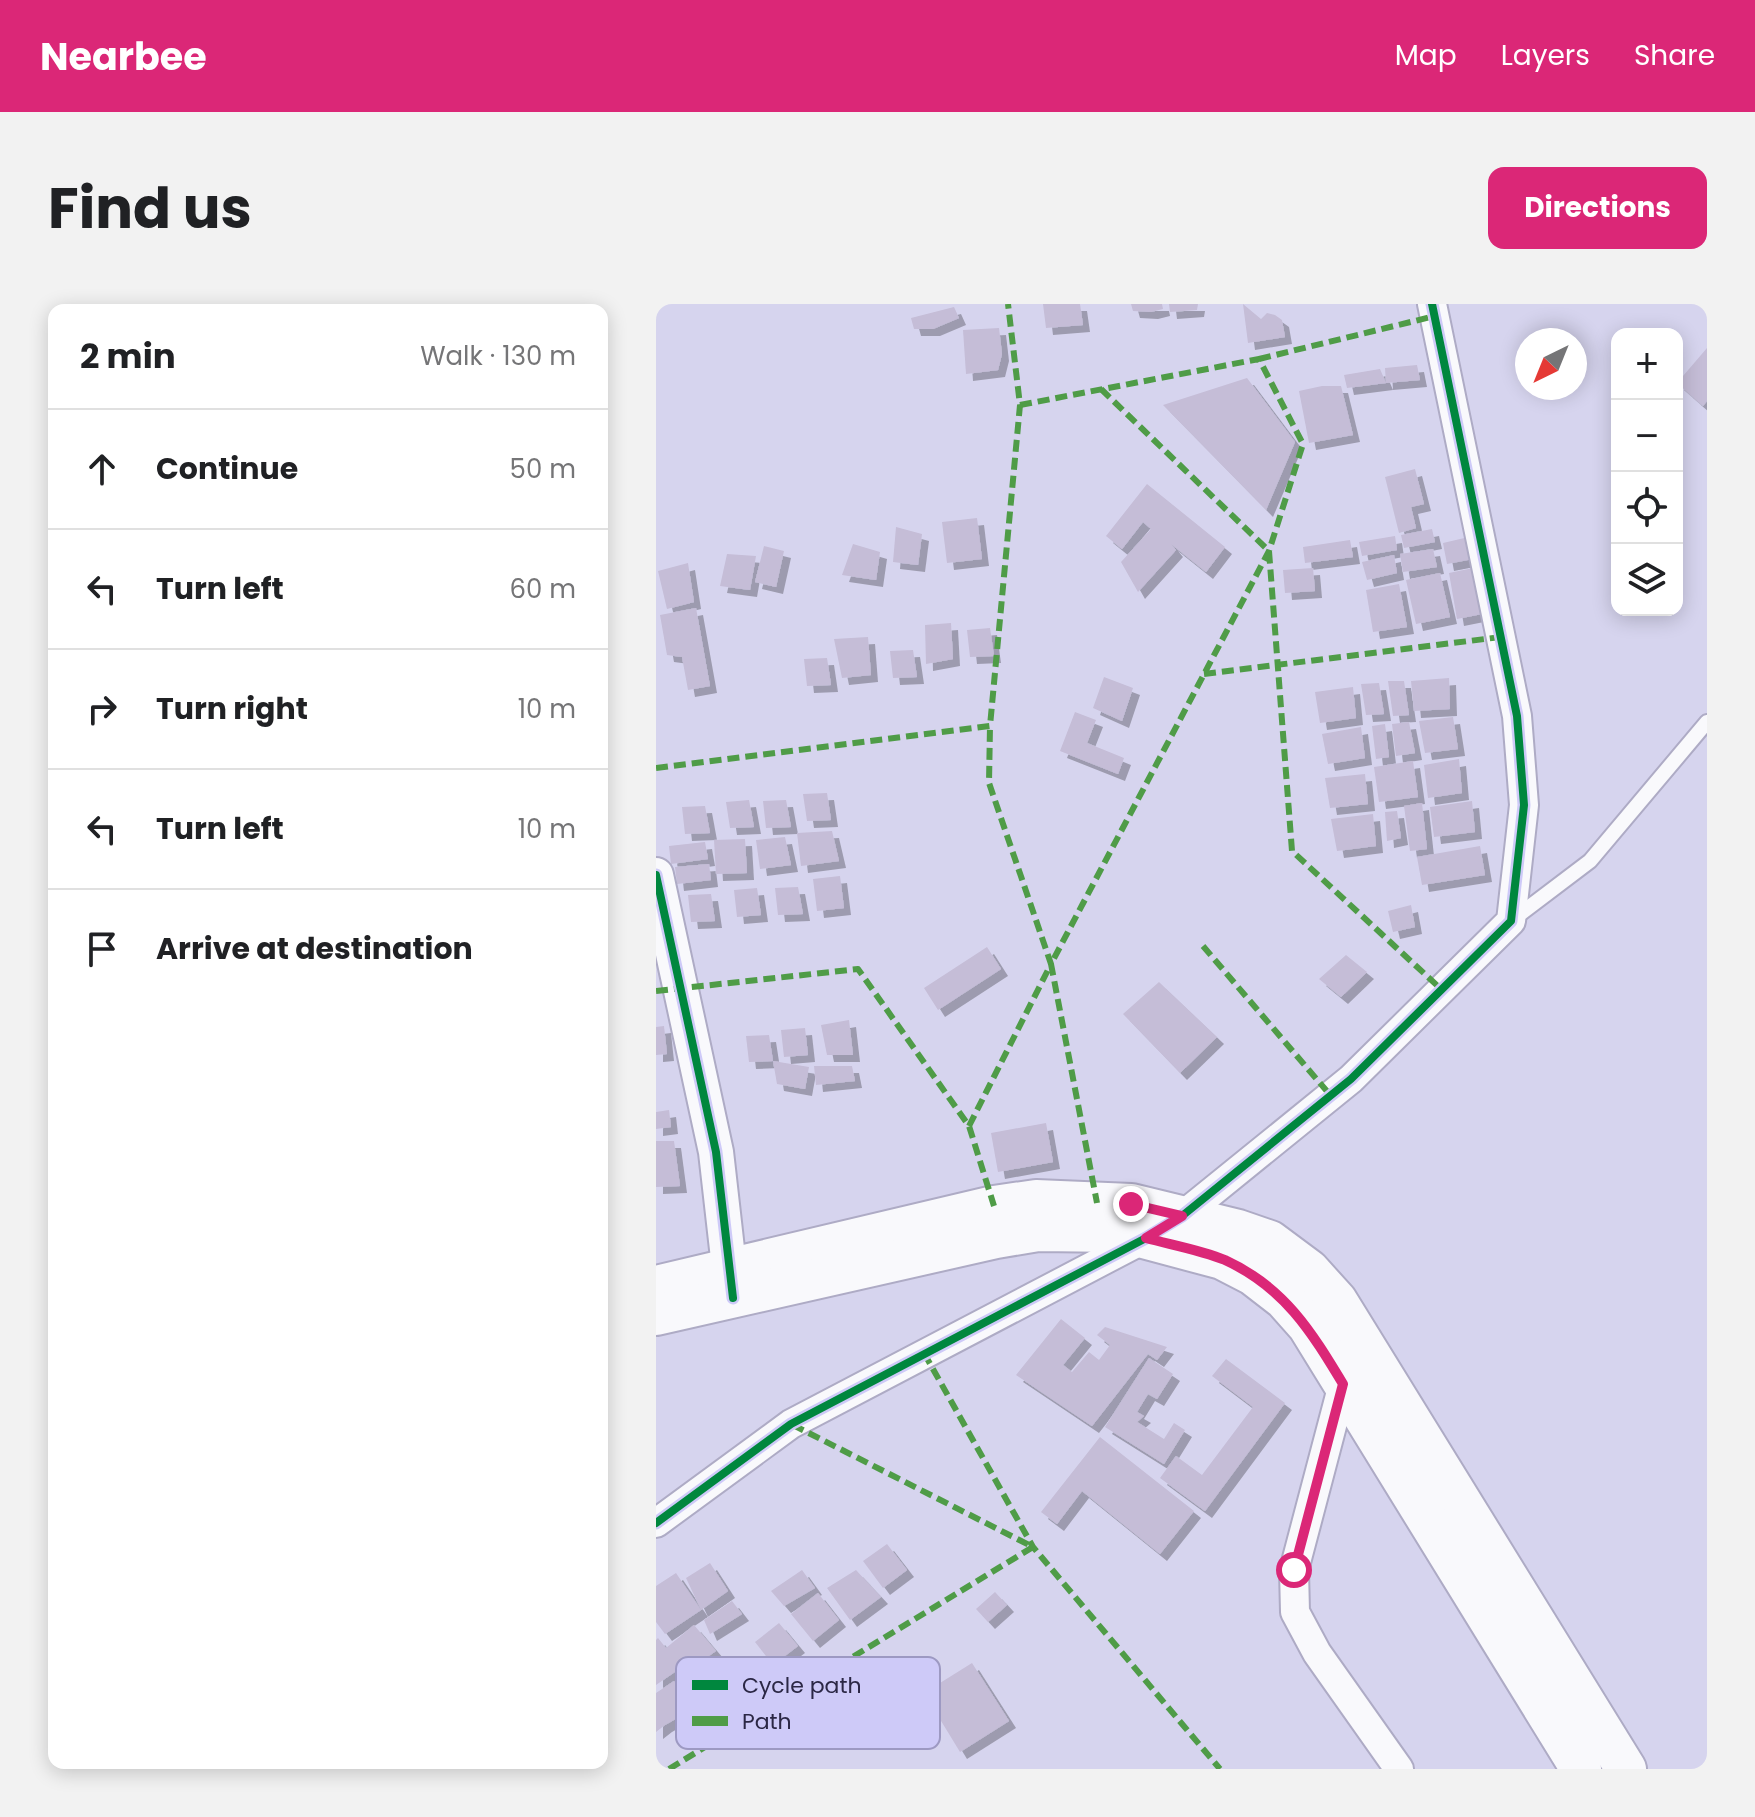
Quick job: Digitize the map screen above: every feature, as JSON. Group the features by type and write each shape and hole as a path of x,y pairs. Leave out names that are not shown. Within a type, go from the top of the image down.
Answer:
{"main road":[{"path":"656,1315 730,1284 994,1206 1036,1200 1131,1204 1270,1241 1309,1270 1337,1301 1626,1769"},
{"path":"656,1286 730,1284 1038,1231 1121,1232 1222,1259 1253,1275 1284,1299 1308,1326 1581,1769"}],"street":[{"path":"656,1523 791,1424 1146,1238 1182,1216 1351,1079 1511,921 1524,805 1517,716 1432,304"},
{"path":"656,875 716,1152 730,1284"},
{"path":"1343,1384 1294,1570 1295,1612 1317,1653 1399,1769"}],"lane":[{"path":"1511,921 1590,861 1707,722"}],"building":[{"path":"1043,304 1080,304 1083,325 1046,328"},
{"path":"1131,304 1162,304 1163,309 1133,311"},
{"path":"1169,304 1198,304 1197,310 1170,312"},
{"path":"1243,304 1261,319 1267,313 1282,320 1285,337 1248,343"},
{"path":"954,307 959,318 933,329 914,329 911,318"},
{"path":"999,328 1002,354 998,370 966,374 963,330"},
{"path":"1707,348 1707,401 1703,406 1683,388 1683,376"},
{"path":"1417,365 1420,380 1386,383 1385,368"},
{"path":"1380,369 1386,383 1347,388 1344,375"},
{"path":"1247,378 1295,442 1266,510 1163,405"},
{"path":"1341,386 1353,435 1309,443 1299,391"},
{"path":"1415,469 1424,504 1411,507 1416,528 1399,533 1385,477"},
{"path":"1147,484 1225,547 1206,572 1171,544 1176,550 1138,592 1121,562 1151,529 1143,522 1122,549 1106,536"},
{"path":"977,518 982,559 947,563 942,522"},
{"path":"896,527 922,534 918,565 893,562"},
{"path":"1432,529 1435,542 1404,548 1401,535"},
{"path":"1395,536 1397,550 1362,556 1359,542"},
{"path":"1473,536 1478,558 1447,564 1443,543"},
{"path":"1350,540 1353,557 1305,563 1303,547"},
{"path":"853,544 880,552 876,580 842,575"},
{"path":"764,546 784,551 776,587 755,582"},
{"path":"1433,549 1437,567 1403,572 1400,554"},
{"path":"727,554 756,556 750,590 720,586"},
{"path":"1394,555 1397,573 1367,580 1362,562"},
{"path":"688,563 694,602 667,609 658,571"},
{"path":"1478,567 1487,613 1457,619 1449,573"},
{"path":"1313,568 1315,591 1285,593 1283,570"},
{"path":"1440,573 1450,617 1416,624 1406,580"},
{"path":"1399,584 1407,627 1373,632 1366,590"},
{"path":"696,608 710,686 688,690 682,657 667,655 660,615"},
{"path":"951,623 953,659 926,664 925,625"},
{"path":"990,628 994,656 970,657 967,630"},
{"path":"868,637 871,675 842,678 834,639"},
{"path":"913,650 917,677 893,678 890,651"},
{"path":"827,658 831,685 807,686 804,659"},
{"path":"1104,677 1133,688 1122,721 1093,708"},
{"path":"1449,678 1450,709 1414,711 1411,681"},
{"path":"1388,681 1404,681 1409,715 1393,716"},
{"path":"1379,683 1384,714 1366,715 1361,684"},
{"path":"1353,687 1356,718 1320,723 1315,692"},
{"path":"1075,712 1096,720 1087,743 1124,758 1118,774 1060,751"},
{"path":"1453,717 1458,749 1425,753 1419,721"},
{"path":"1409,722 1415,753 1396,756 1392,724"},
{"path":"1385,724 1389,757 1376,759 1372,726"},
{"path":"1361,727 1365,758 1328,764 1322,734"},
{"path":"1459,759 1462,793 1428,798 1424,765"},
{"path":"1413,761 1418,797 1379,802 1374,767"},
{"path":"1365,774 1368,804 1330,808 1325,778"},
{"path":"827,793 831,820 807,821 803,794"},
{"path":"749,800 754,827 730,828 726,802"},
{"path":"786,800 791,827 766,828 763,801"},
{"path":"1472,801 1475,832 1434,837 1430,807"},
{"path":"1422,803 1427,849 1410,851 1404,806"},
{"path":"705,806 710,833 685,834 682,807"},
{"path":"1397,811 1401,838 1387,841 1385,812"},
{"path":"1373,814 1376,846 1337,851 1331,819"},
{"path":"832,831 839,861 801,866 797,833"},
{"path":"785,837 791,865 760,869 756,840"},
{"path":"745,839 747,873 716,874 714,840"},
{"path":"705,842 708,859 671,864 669,846"},
{"path":"1480,846 1485,875 1422,885 1417,857"},
{"path":"709,864 711,880 677,884 675,867"},
{"path":"840,876 844,908 817,911 813,879"},
{"path":"798,887 803,914 778,915 775,888"},
{"path":"757,888 761,915 737,917 734,890"},
{"path":"711,894 715,921 691,922 688,895"},
{"path":"1411,905 1415,927 1393,932 1388,911"},
{"path":"987,947 1001,969 938,1010 924,988"},
{"path":"1346,955 1367,972 1341,997 1319,979"},
{"path":"1159,982 1217,1037 1180,1073 1123,1014"},
{"path":"849,1020 853,1055 827,1055 821,1025"},
{"path":"664,1026 667,1054 656,1055 656,1027"},
{"path":"805,1028 808,1055 784,1057 781,1030"},
{"path":"769,1035 773,1061 749,1062 746,1036"},
{"path":"773,1061 809,1067 805,1089 777,1084"},
{"path":"814,1066 852,1066 855,1081 816,1085"},
{"path":"669,1110 671,1127 656,1129 656,1112"},
{"path":"1046,1123 1053,1162 998,1172 991,1133"},
{"path":"656,1141 674,1141 680,1186 656,1187"},
{"path":"1061,1319 1085,1338 1063,1365 1072,1372 1089,1352 1099,1360 1110,1345 1097,1335 1105,1327 1167,1347 1157,1360 1148,1354 1092,1426 1016,1375"},
{"path":"1149,1358 1173,1374 1157,1399 1148,1394 1137,1412 1144,1416 1137,1422 1164,1439 1174,1423 1185,1430 1164,1464 1105,1427"},
{"path":"1226,1359 1285,1403 1205,1511 1160,1478 1176,1456 1202,1475 1253,1407 1212,1376"},
{"path":"1100,1437 1194,1511 1160,1554 1082,1491 1057,1524 1041,1512"},
{"path":"887,1544 907,1570 883,1588 863,1561"},
{"path":"710,1563 728,1591 701,1610 686,1578"},
{"path":"802,1570 815,1588 784,1606 771,1591"},
{"path":"856,1570 881,1597 850,1620 827,1588"},
{"path":"676,1573 701,1610 665,1634 656,1622 656,1586"},
{"path":"995,1592 1007,1605 988,1622 976,1609"},
{"path":"818,1593 839,1620 813,1641 791,1614"},
{"path":"732,1601 742,1614 710,1634 704,1620"},
{"path":"779,1623 798,1646 784,1657 767,1657 755,1642"},
{"path":"694,1625 716,1651 707,1657 676,1657 676,1671 656,1685 658,1638 666,1648"},
{"path":"972,1663 1009,1721 960,1752 940,1719 940,1683"},
{"path":"674,1681 676,1684 676,1719 656,1732 656,1693"}],"marked path":[{"path":"656,768 990,726 1020,405 1008,304"},
{"path":"1259,359 1435,316"},
{"path":"1020,405 1259,359 1303,444 1269,551 1051,964 1097,1203"},
{"path":"1101,389 1269,551 1292,851 1442,990"},
{"path":"1204,674 1501,637"},
{"path":"969,1126 1051,964 989,783 990,726"},
{"path":"1203,946 1331,1096"},
{"path":"656,991 858,969 969,1126 994,1206"},
{"path":"924,1353 1033,1547 1220,1769"},
{"path":"791,1424 1033,1547 853,1657"},
{"path":"669,1769 702,1749"}],"cycle path":[{"path":"656,1523 791,1424 1146,1238 1182,1216 1351,1079 1511,921 1524,805 1517,716 1432,304"},
{"path":"656,875 716,1152 733,1298"}],"route":[{"path":"1131,1204 1182,1216 1146,1238 1222,1259 1253,1275 1284,1299 1308,1326 1343,1384 1294,1570"}]}
